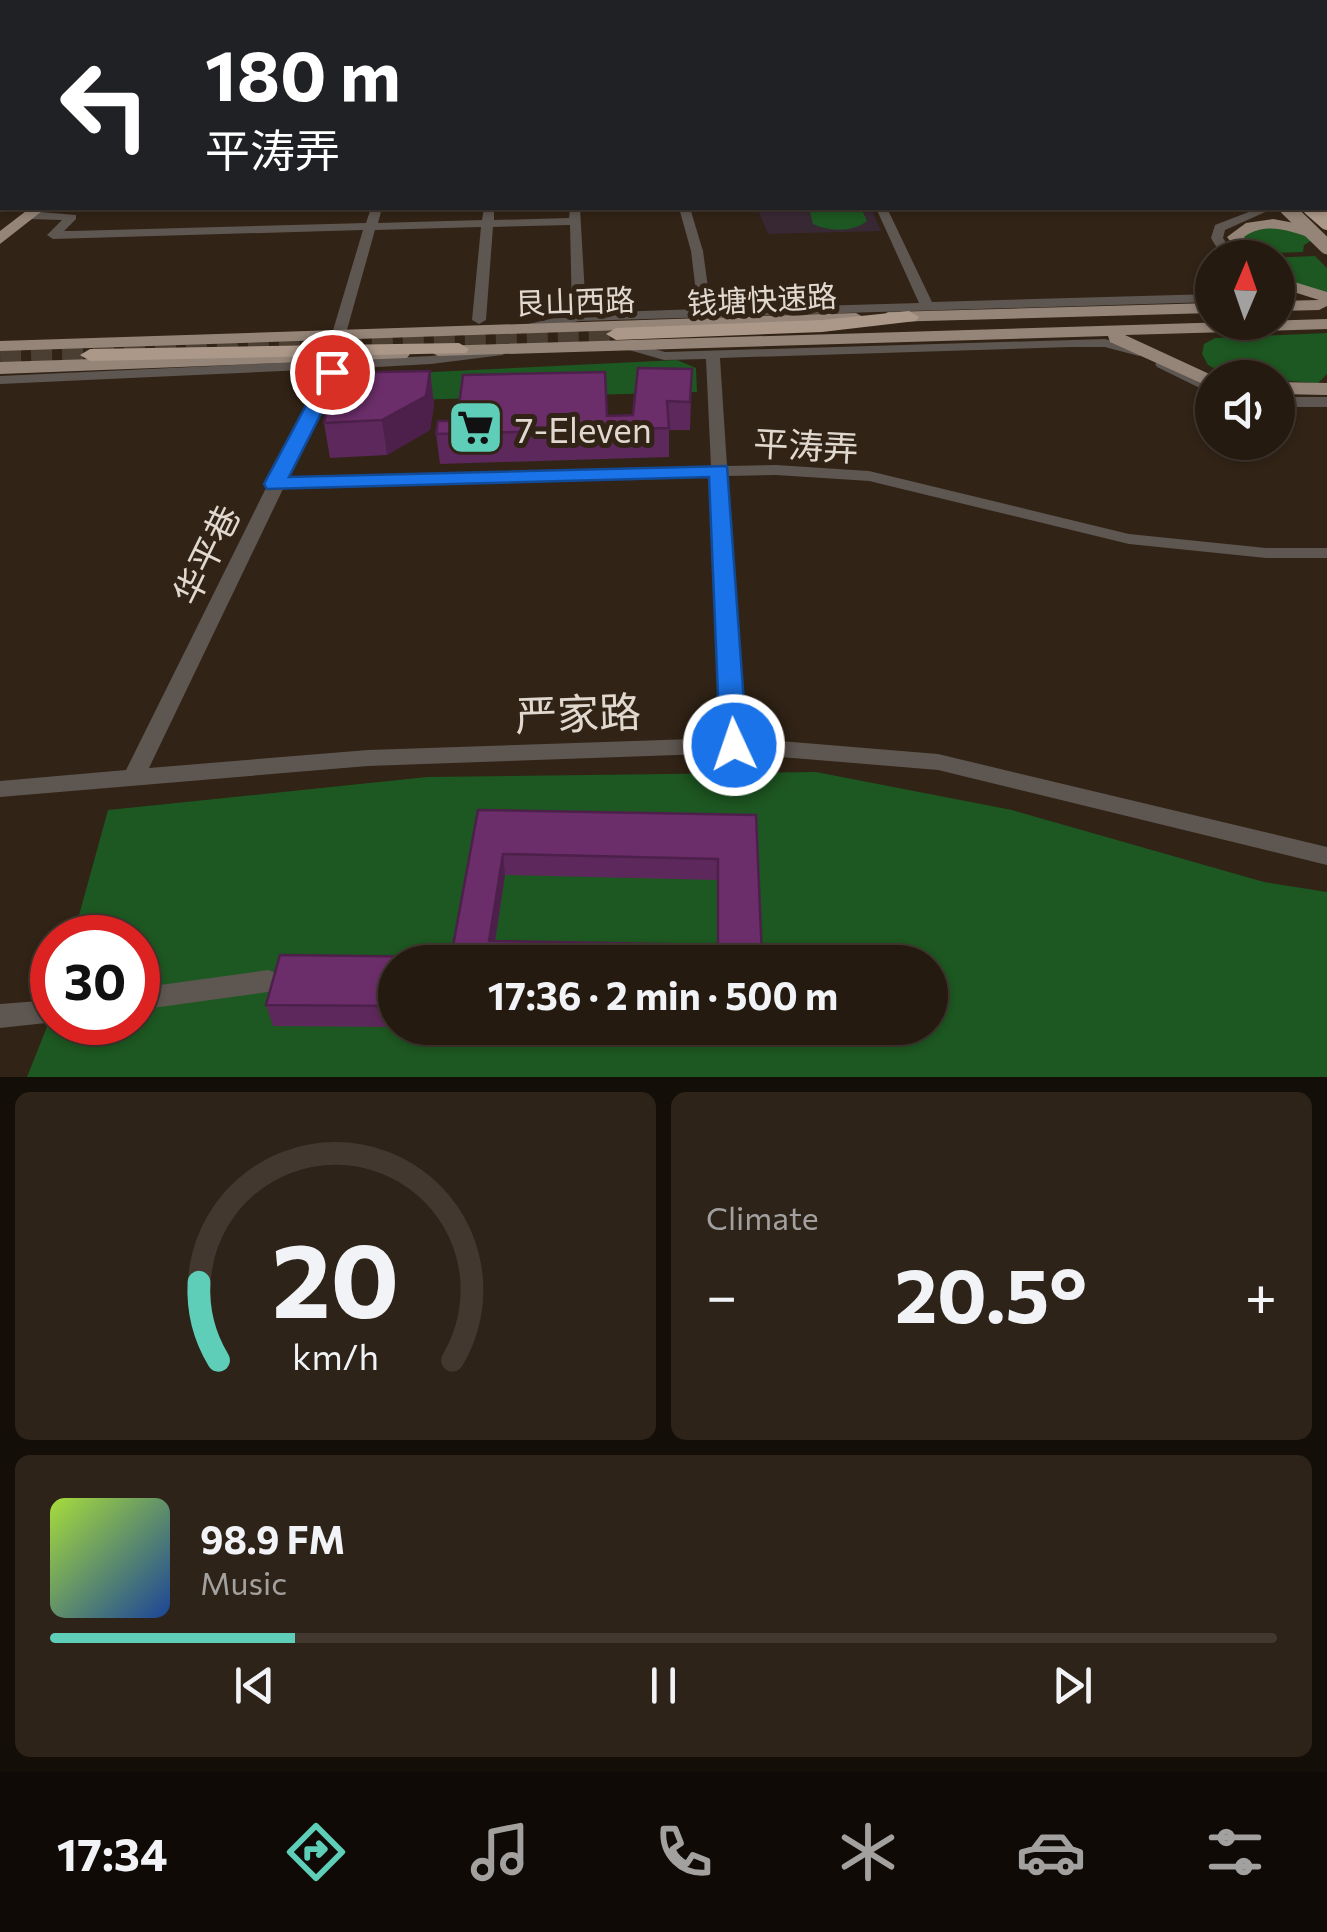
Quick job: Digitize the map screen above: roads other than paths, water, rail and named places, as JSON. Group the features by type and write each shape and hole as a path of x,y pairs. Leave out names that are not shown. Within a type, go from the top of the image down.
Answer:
{"highway":[{"path":"1301,210 1326,218"},
{"name":"钱塘快速路","path":"622,340 909,317"},
{"path":"90,355 459,349"}],"main road":[{"path":"0,220 25,210"},
{"path":"0,230 27,210"},
{"path":"0,239 27,210"},
{"path":"1229,240 1232,229 1273,210"},
{"path":"1295,210 1326,218"},
{"path":"1238,240 1236,237 1250,226 1326,218"},
{"path":"1295,289 1327,301"},
{"path":"1295,304 1327,301"},
{"name":"艮山西路","path":"0,346 1195,306"},
{"name":"艮山西路","path":"1295,325 1327,324"},
{"name":"艮山西路","path":"0,374 622,340 920,337 1195,328"},
{"path":"1053,333 1121,338 1195,374"},
{"path":"1201,340 1192,349 1203,360"},
{"path":"0,374 254,360"},
{"path":"1295,393 1327,395"}],"street":[{"path":"34,210 72,217 53,235 489,224 575,214 579,317"},
{"path":"338,337 375,210"},
{"path":"479,320 489,210"},
{"path":"685,210 697,251 706,314"},
{"path":"882,210 927,305"},
{"path":"1218,240 1219,228 1263,210"},
{"path":"523,329 579,317 927,305 1195,303"},
{"path":"622,340 664,356 1105,343 1130,348 1195,381"},
{"name":"艮山西路","path":"0,374 431,360 530,348"},
{"path":"713,354 734,745"},
{"name":"华平巷","path":"135,774 336,363"},
{"path":"1295,400 1327,395"},
{"name":"平涛弄","path":"274,484 720,470 869,476 1129,539 1266,553 1327,553"},
{"name":"严家路","path":"0,790 135,774 473,752 734,745 938,762 1327,856"},
{"path":"160,996 268,981"},
{"path":"0,1016 30,1014"}],"tunnel":[{"path":"0,353 616,334"}],"place":[{"name":"7-Eleven","path":"476,428"}]}
